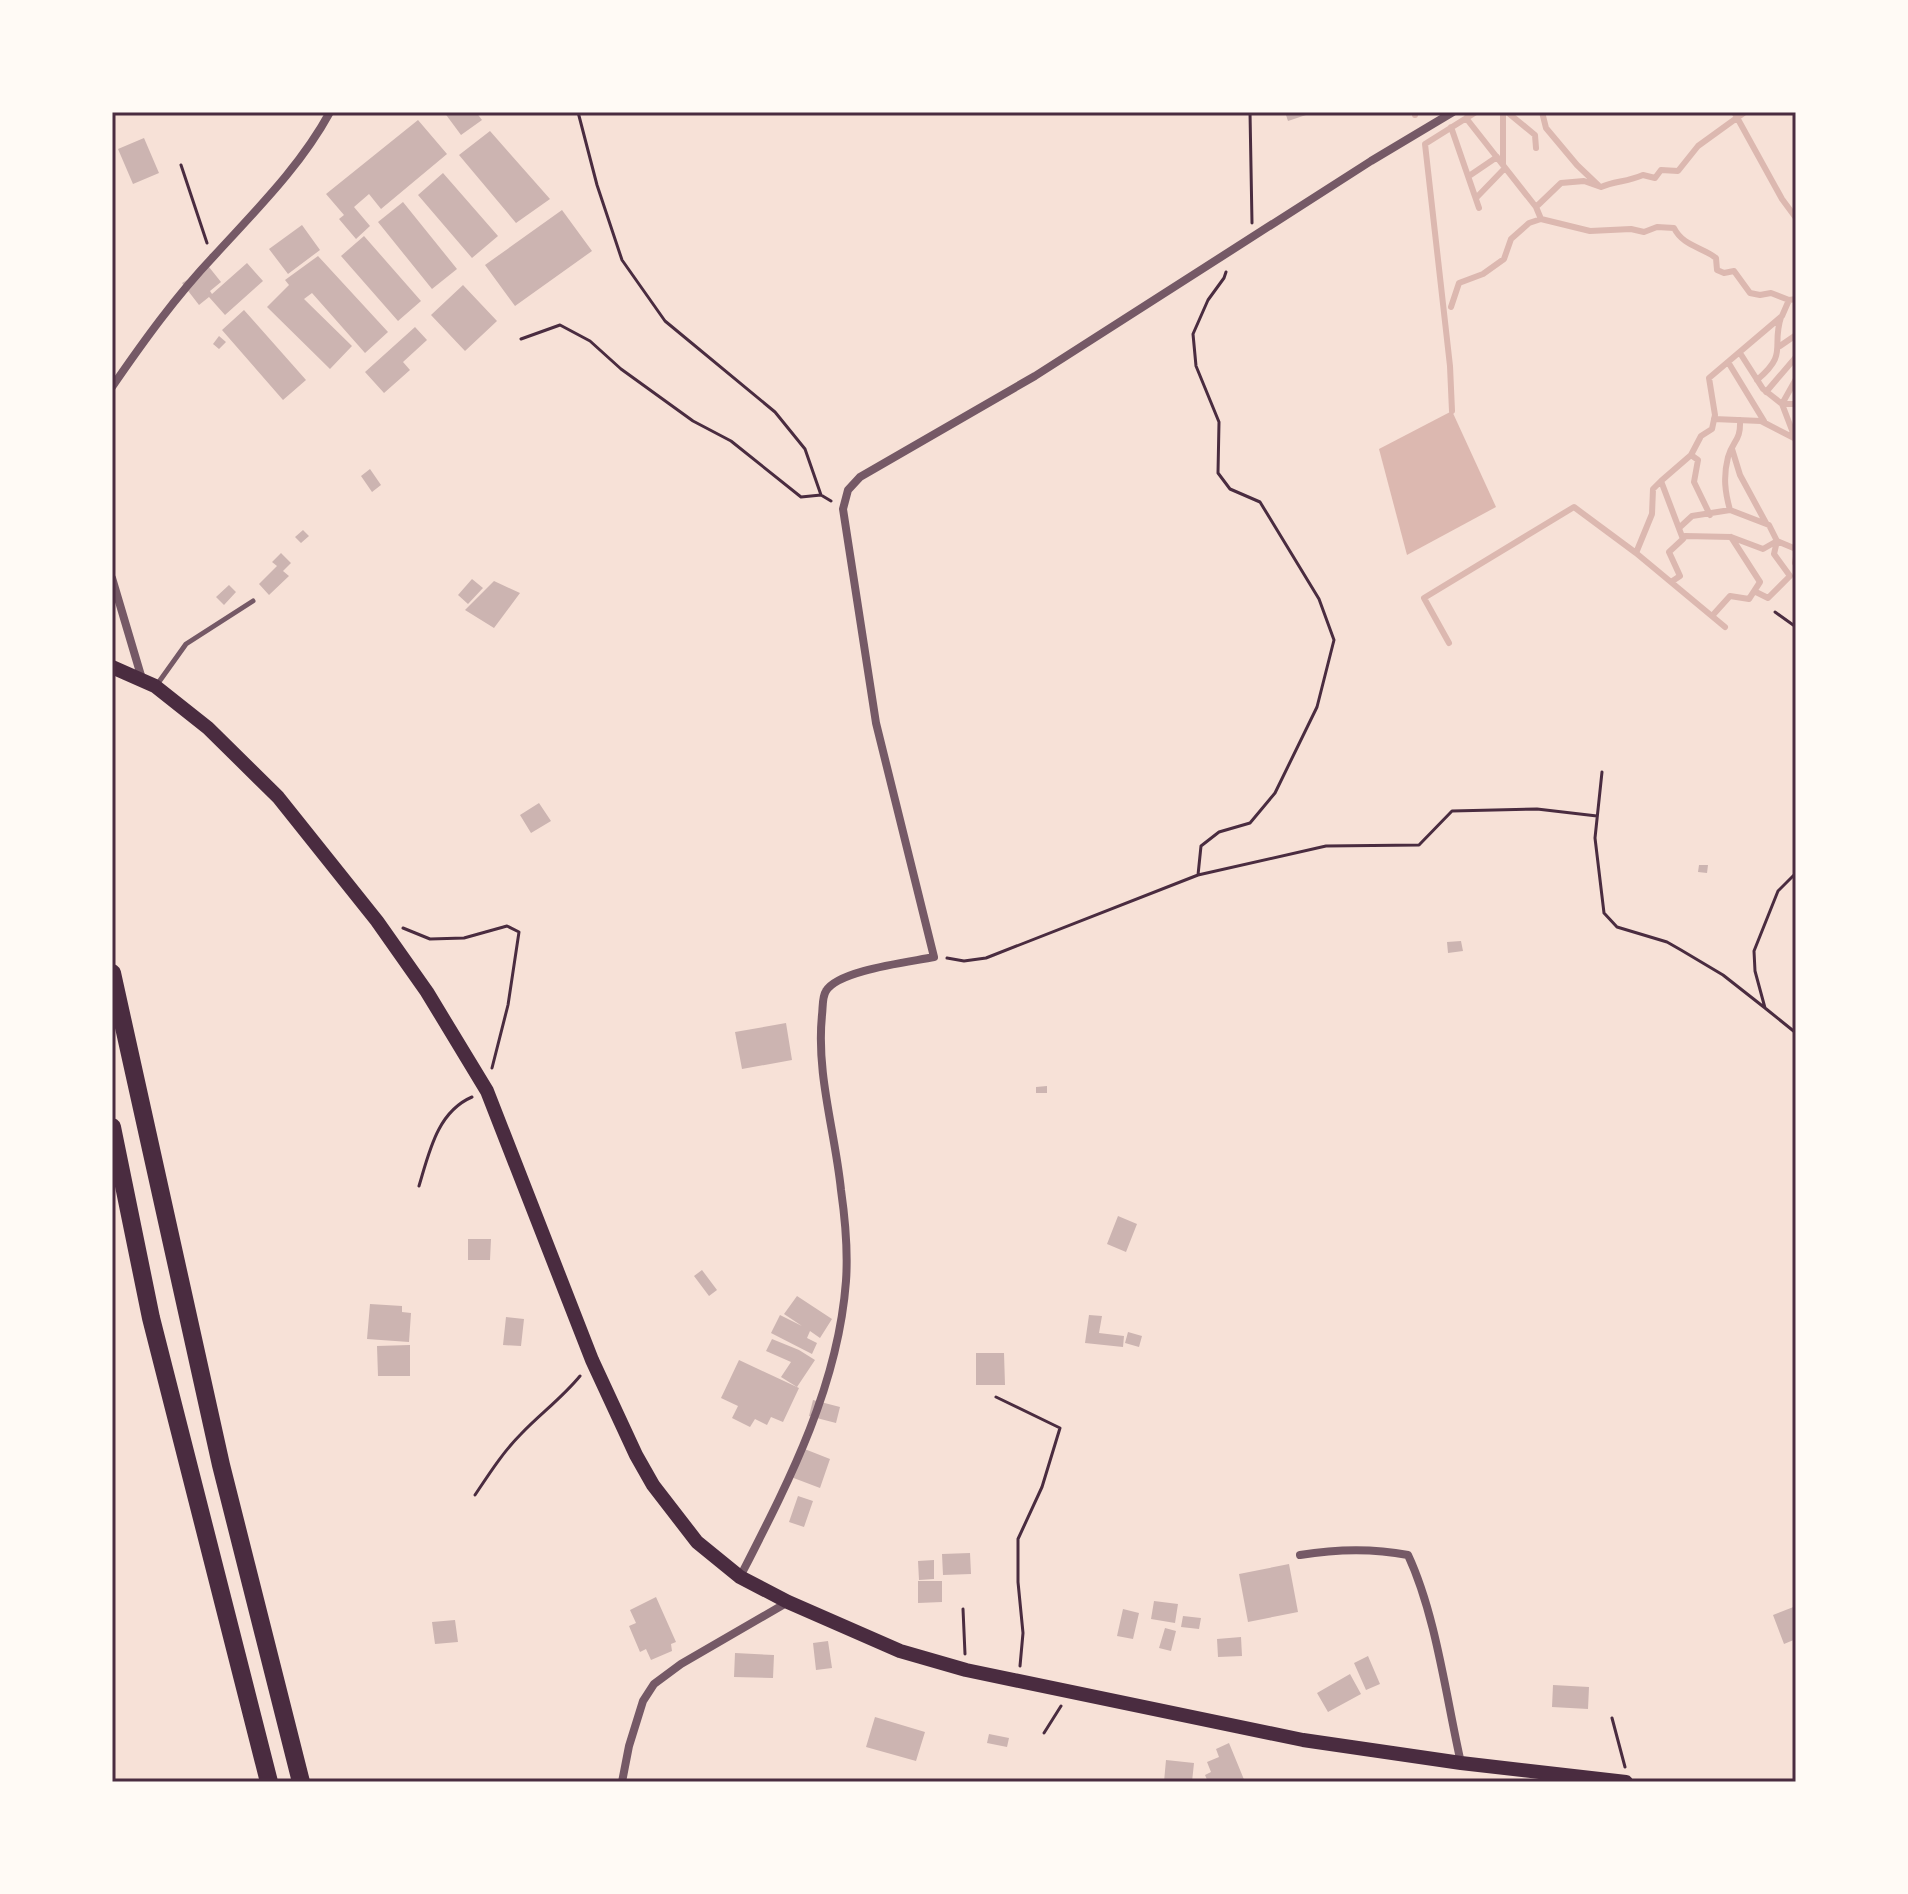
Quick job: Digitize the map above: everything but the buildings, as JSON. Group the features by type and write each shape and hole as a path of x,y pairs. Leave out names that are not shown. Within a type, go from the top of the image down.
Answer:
{"highway":[{"path":"112,973 221,1465 301,1782"},
{"path":"112,1127 151,1318 269,1782"}],"main road":[{"path":"112,667 149,683 208,728 278,797 377,921 427,992 487,1091 592,1360 636,1455 653,1485 697,1542 740,1577 788,1602 900,1651 1019,1682 1303,1740 1461,1763 1626,1776"}],"street":[{"path":"112,387 154,328 212,258 272,196 319,133 330,112"},
{"path":"740,1577 792,1475 823,1393 840,1333 846,1278 841,1188 830,1130 820,1042 824,993 832,983 846,976 934,957 876,723 843,509 848,490 860,477 1035,376 1453,112"},
{"path":"112,578 149,683"},
{"path":"1300,1555 1332,1550 1386,1551 1408,1555 1418,1576 1427,1611 1461,1763"},
{"path":"622,1782 643,1701 654,1684 681,1664 788,1602"}],"lane":[{"path":"149,683 186,644 253,601"}],"path":[{"path":"578,112 597,185 622,260 665,321 775,412 805,449 821,495"},
{"path":"1250,112 1252,238"},
{"path":"181,165 212,258"},
{"path":"1198,875 1201,846 1219,832 1250,823 1275,793 1317,707 1334,640 1319,599 1260,502 1230,489 1218,473 1219,422 1196,366 1193,334 1208,300 1224,278 1231,252"},
{"path":"521,339 560,325 590,341 659,398 731,441 801,497 821,495 843,509"},
{"path":"1775,612 1796,627"},
{"path":"1602,772 1595,838 1604,913 1617,927 1667,942 1723,975 1796,1033"},
{"path":"934,957 964,961 986,958 1198,875 1326,846 1419,845 1452,811 1537,809 1597,816"},
{"path":"1765,1008 1755,971 1754,951 1778,891 1796,873"},
{"path":"377,921 430,939 464,938 507,926 519,932 508,1005 487,1091 461,1102 437,1131 419,1186"},
{"path":"475,1495 498,1460 567,1391 592,1360"},
{"path":"996,1397 1060,1428 1042,1487 1018,1539 1023,1633 1019,1682"},
{"path":"963,1609 966,1670"},
{"path":"1044,1733 1070,1693"},
{"path":"1612,1718 1626,1776"}],"shaded area":[{"path":"1452,411 1496,507 1407,555 1379,449"}],"waterway":[{"path":"1452,411 1450,366 1425,144 1476,112"},
{"path":"1503,112 1503,165"},
{"path":"1507,112 1535,135 1536,148"},
{"path":"1542,112 1546,128 1598,185"},
{"path":"1734,112 1782,199 1796,218"},
{"path":"1745,112 1698,146 1678,171 1661,170 1655,178 1643,175 1601,187 1584,181 1561,183 1536,207 1541,219 1590,231 1631,229 1644,232 1657,227 1674,228 1688,243 1716,258 1717,270 1724,273 1734,271 1750,293 1771,293 1789,300 1796,299"},
{"path":"1466,118 1536,207"},
{"path":"1451,127 1479,208"},
{"path":"1469,176 1497,157"},
{"path":"1477,197 1505,168"},
{"path":"1451,307 1459,283 1483,274 1504,259 1511,239 1529,223 1541,219"},
{"path":"1710,515 1694,482 1698,460 1691,455 1701,436 1712,429 1715,415 1709,378 1782,316 1789,300"},
{"path":"1757,380 1776,356 1781,317"},
{"path":"1780,346 1796,335"},
{"path":"1740,353 1763,389 1782,404 1795,438"},
{"path":"1766,392 1796,357"},
{"path":"1728,362 1764,421"},
{"path":"1796,379 1782,404 1796,404"},
{"path":"1714,419 1761,421 1794,438"},
{"path":"1679,528 1692,516 1730,510 1726,471 1740,420"},
{"path":"1732,449 1740,475 1766,523"},
{"path":"1671,582 1680,576 1669,552 1683,539 1661,481 1691,455"},
{"path":"1636,553 1652,514 1653,489 1661,481"},
{"path":"1449,643 1424,598 1574,507 1636,553 1725,627"},
{"path":"1730,510 1769,525 1777,541 1796,549"},
{"path":"1683,539 1685,536 1731,537 1763,549 1777,541"},
{"path":"1712,616 1730,596 1749,599 1760,582 1731,537"},
{"path":"1754,591 1768,598 1790,576 1774,554 1777,541"},
{"path":"1795,563 1796,557"}]}
